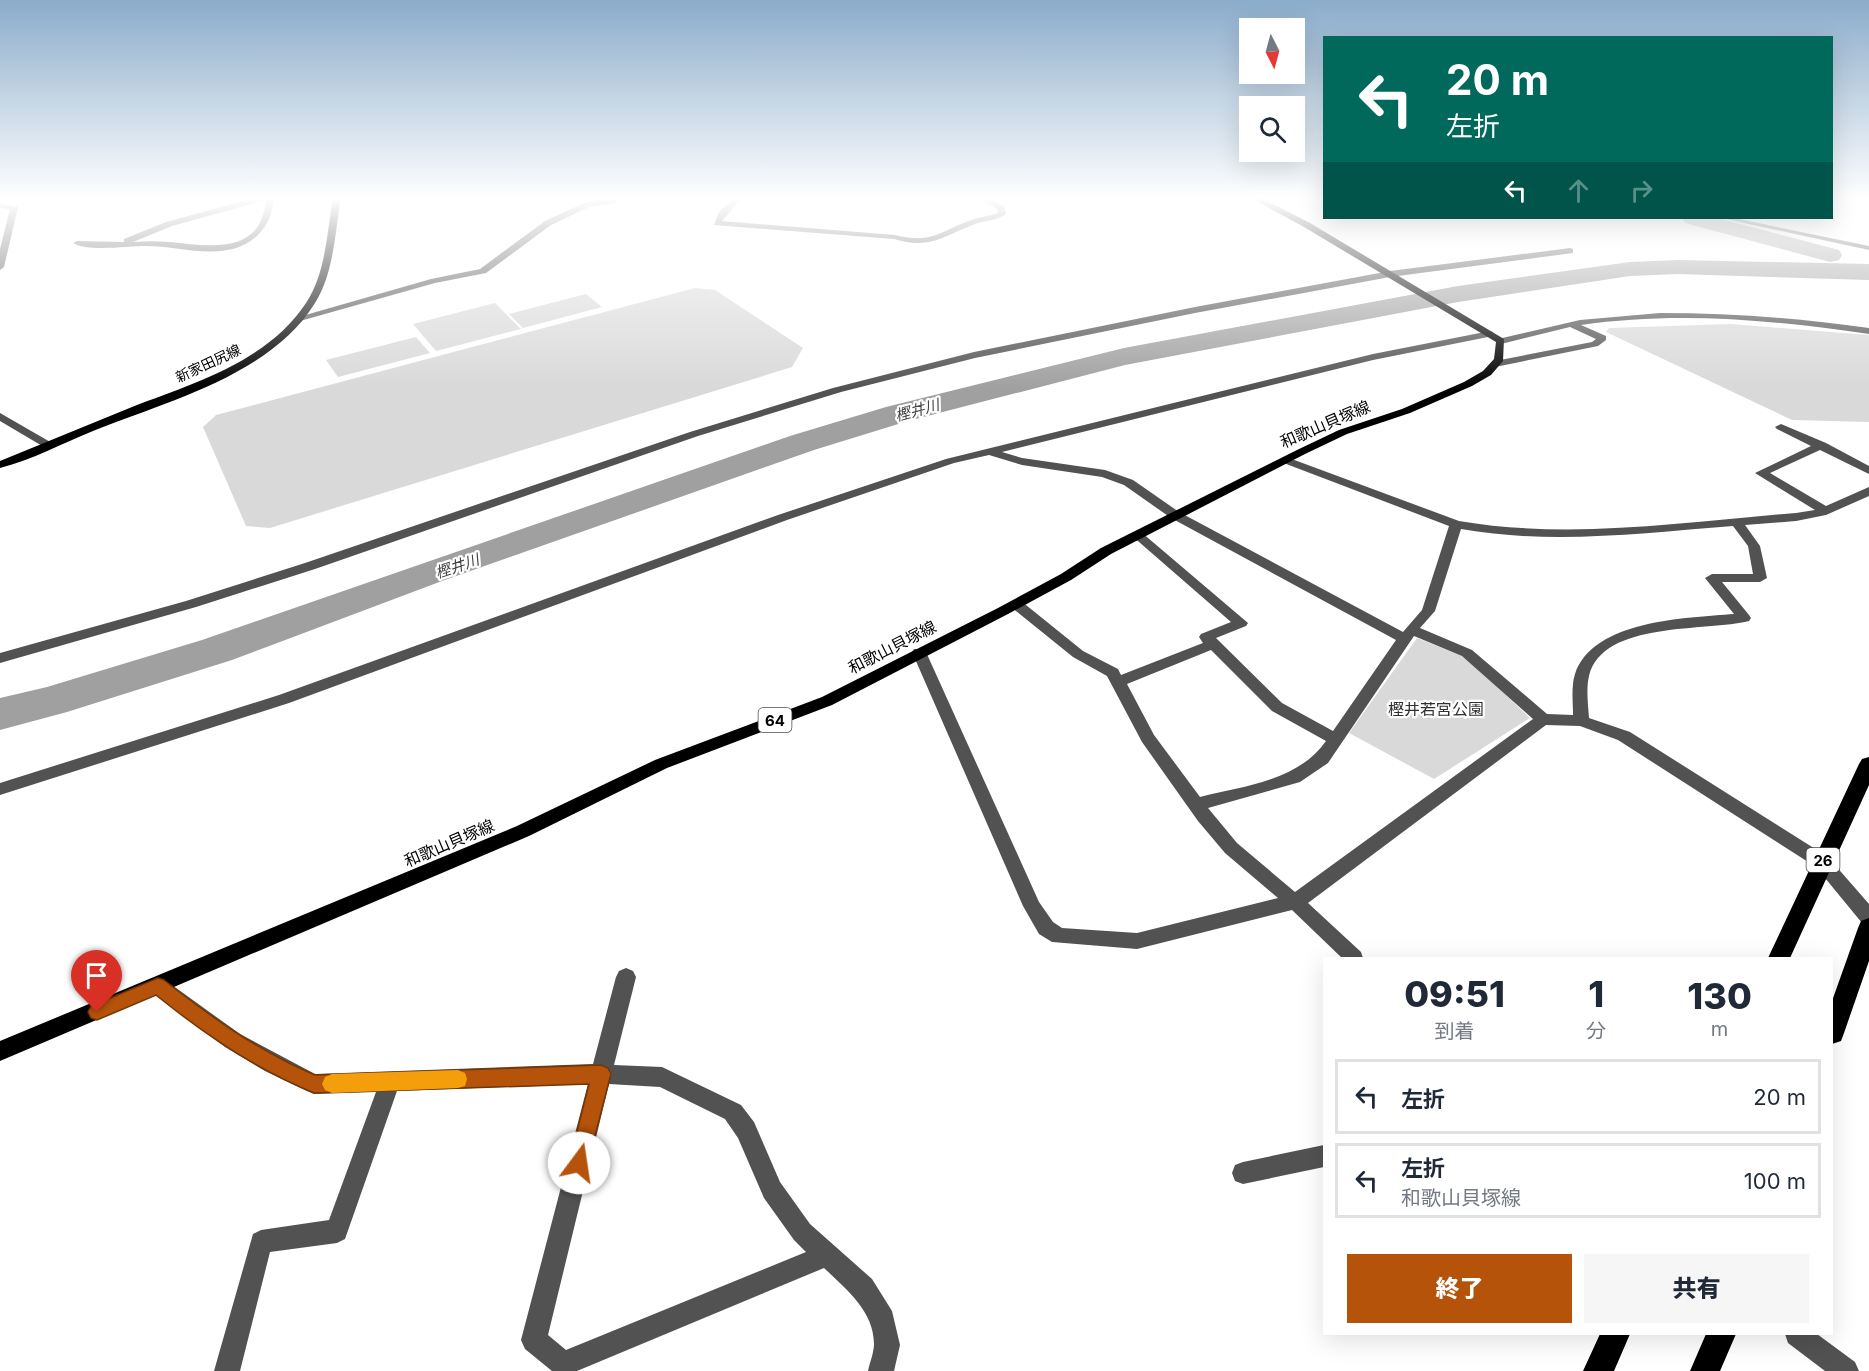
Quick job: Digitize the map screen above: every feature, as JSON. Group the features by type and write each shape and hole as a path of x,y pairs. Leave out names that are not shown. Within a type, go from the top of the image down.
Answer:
{"highway":[{"name":"26","path":"1779,957 1869,764"},
{"path":"1833,1030 1869,928"},
{"path":"1599,1371 1615,1335"},
{"path":"1705,1371 1721,1335"}],"main road":[{"name":"新家田尻線","path":"0,465 228,370 273,343 300,318 312,302 326,261"},
{"path":"1368,261 1496,338 1499,359 1495,364"},
{"name":"和歌山貝塚線","path":"0,1051 523,831 661,764 827,700 1016,604 1175,515 1343,432 1443,396 1487,373 1495,364"}],"street":[{"path":"300,318 434,281 483,271 497,261"},
{"path":"0,658 212,597 694,434 837,390 974,355 1393,276 1499,261"},
{"path":"0,789 285,699 570,593 880,484 990,451 1373,357 1622,319 1682,316 1762,318 1869,331"},
{"path":"1495,364 1595,344 1603,338 1572,325"},
{"path":"0,416 48,445"},
{"path":"1781,427 1869,470"},
{"path":"1822,446 1761,473 1826,511"},
{"path":"990,451 1022,461 1089,471 1121,479 1144,491 1175,515 1408,635 1467,653 1543,719 1581,721 1624,736 1822,862 1869,917"},
{"path":"1285,460 1456,524 1514,532 1579,534 1796,517 1826,511 1869,491"},
{"path":"1581,721 1582,673 1596,652 1619,637 1657,626 1744,618 1712,578 1760,578 1754,546 1737,523"},
{"path":"1196,806 1294,778 1322,759 1408,635 1428,611 1456,524"},
{"path":"1137,535 1241,623 1206,637 1250,683 1277,707 1335,739"},
{"path":"1016,604 1078,654 1113,673 1148,738 1196,806 1231,848 1295,902 1353,957"},
{"path":"1118,682 1213,644"},
{"path":"919,652 1032,906 1046,928 1059,936 1137,941 1295,902 1543,719"},
{"path":"626,977 534,1340 563,1364 827,1255"},
{"path":"158,986 205,1023 289,1073 314,1084 601,1074 662,1077 733,1112 746,1130 772,1190 802,1232 863,1288 884,1320 887,1345 881,1371"},
{"path":"227,1371 261,1242 337,1231 390,1082"},
{"path":"1243,1173 1323,1156"},
{"path":"1798,1335 1846,1371"}],"green space":[{"path":"695,288 715,290 803,348 792,367 270,528 246,526 203,427 216,415"},
{"path":"586,294 602,307 523,328 509,314"},
{"path":"495,303 521,329 436,351 413,324"},
{"path":"1731,324 1869,335 1869,422 1792,420 1606,332 1609,328"},
{"path":"416,337 430,353 338,377 326,360"},
{"name":"樫井若宮公園","path":"1417,638 1467,658 1530,718 1434,779 1349,733"}],"waterway":[{"name":"樫井川","path":"0,714 51,701 217,650 428,573 802,443 897,414 1124,357 1458,294 1630,269 1678,267 1869,272"}],"slow traffic":[{"path":"332,1084 458,1079"}],"route":[{"path":"97,1012 158,986 205,1023 289,1073 314,1084 601,1074 579,1163"}]}
